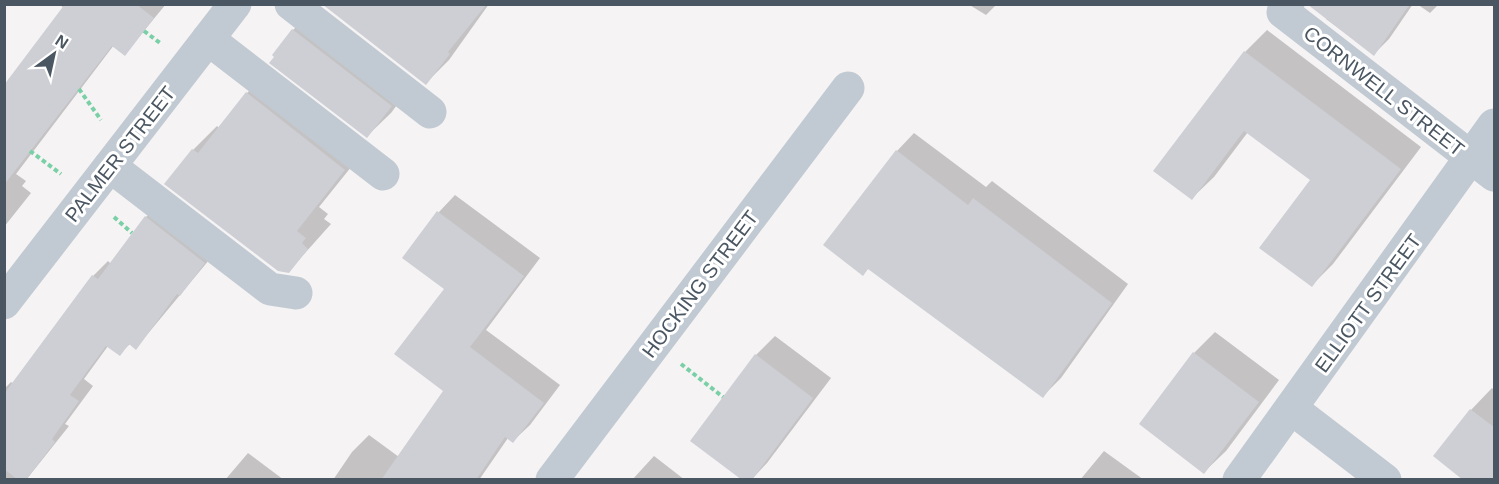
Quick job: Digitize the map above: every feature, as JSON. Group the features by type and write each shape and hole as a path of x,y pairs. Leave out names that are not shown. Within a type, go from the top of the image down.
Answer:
{"street":[{"name":"PALMER STREET","path":"4,303 235,4"},
{"path":"291,4 430,112"},
{"name":"CORNWELL STREET","path":"1288,4 1282,12 1483,166"},
{"path":"208,39 384,174"},
{"name":"HOCKING STREET","path":"552,480 848,88"},
{"name":"ELLIOTT STREET","path":"1239,480 1291,408 1483,166 1494,125"},
{"path":"110,166 270,289 296,293"},
{"path":"1291,408 1385,480"}],"path":[{"path":"144,31 162,44"},
{"path":"79,89 104,123"},
{"path":"30,151 70,181"},
{"path":"109,214 132,233"},
{"path":"677,361 723,397"}],"building":[{"path":"65,4 136,4 154,18 125,56 112,46 4,185 4,85"},
{"path":"322,4 487,4 448,52 450,54 426,85"},
{"path":"1307,4 1410,4 1374,56"},
{"path":"292,29 392,106 367,138 269,63 274,57 272,55"},
{"path":"1244,51 1401,169 1312,287 1259,248 1310,180 1244,131 1192,200 1153,171"},
{"path":"246,92 345,170 297,231 306,238 302,243 308,249 289,273 278,271 164,184 192,149 198,153"},
{"path":"896,150 968,205 973,198 1112,303 1043,398 868,269 863,276 823,245"},
{"path":"437,211 524,276 470,347 544,403 513,443 505,437 476,480 381,480 443,391 394,354 444,289 402,258"},
{"path":"145,216 205,263 180,296 177,294 136,350 129,344 120,356 106,346 70,395 79,401 52,439 55,442 26,480 18,480 4,469 4,394 92,275 98,279"},
{"path":"1193,352 1259,402 1204,474 1139,424"},
{"path":"755,354 813,398 752,480 742,480 690,441"},
{"path":"1470,409 1494,427 1494,480 1463,480 1433,456"}]}
